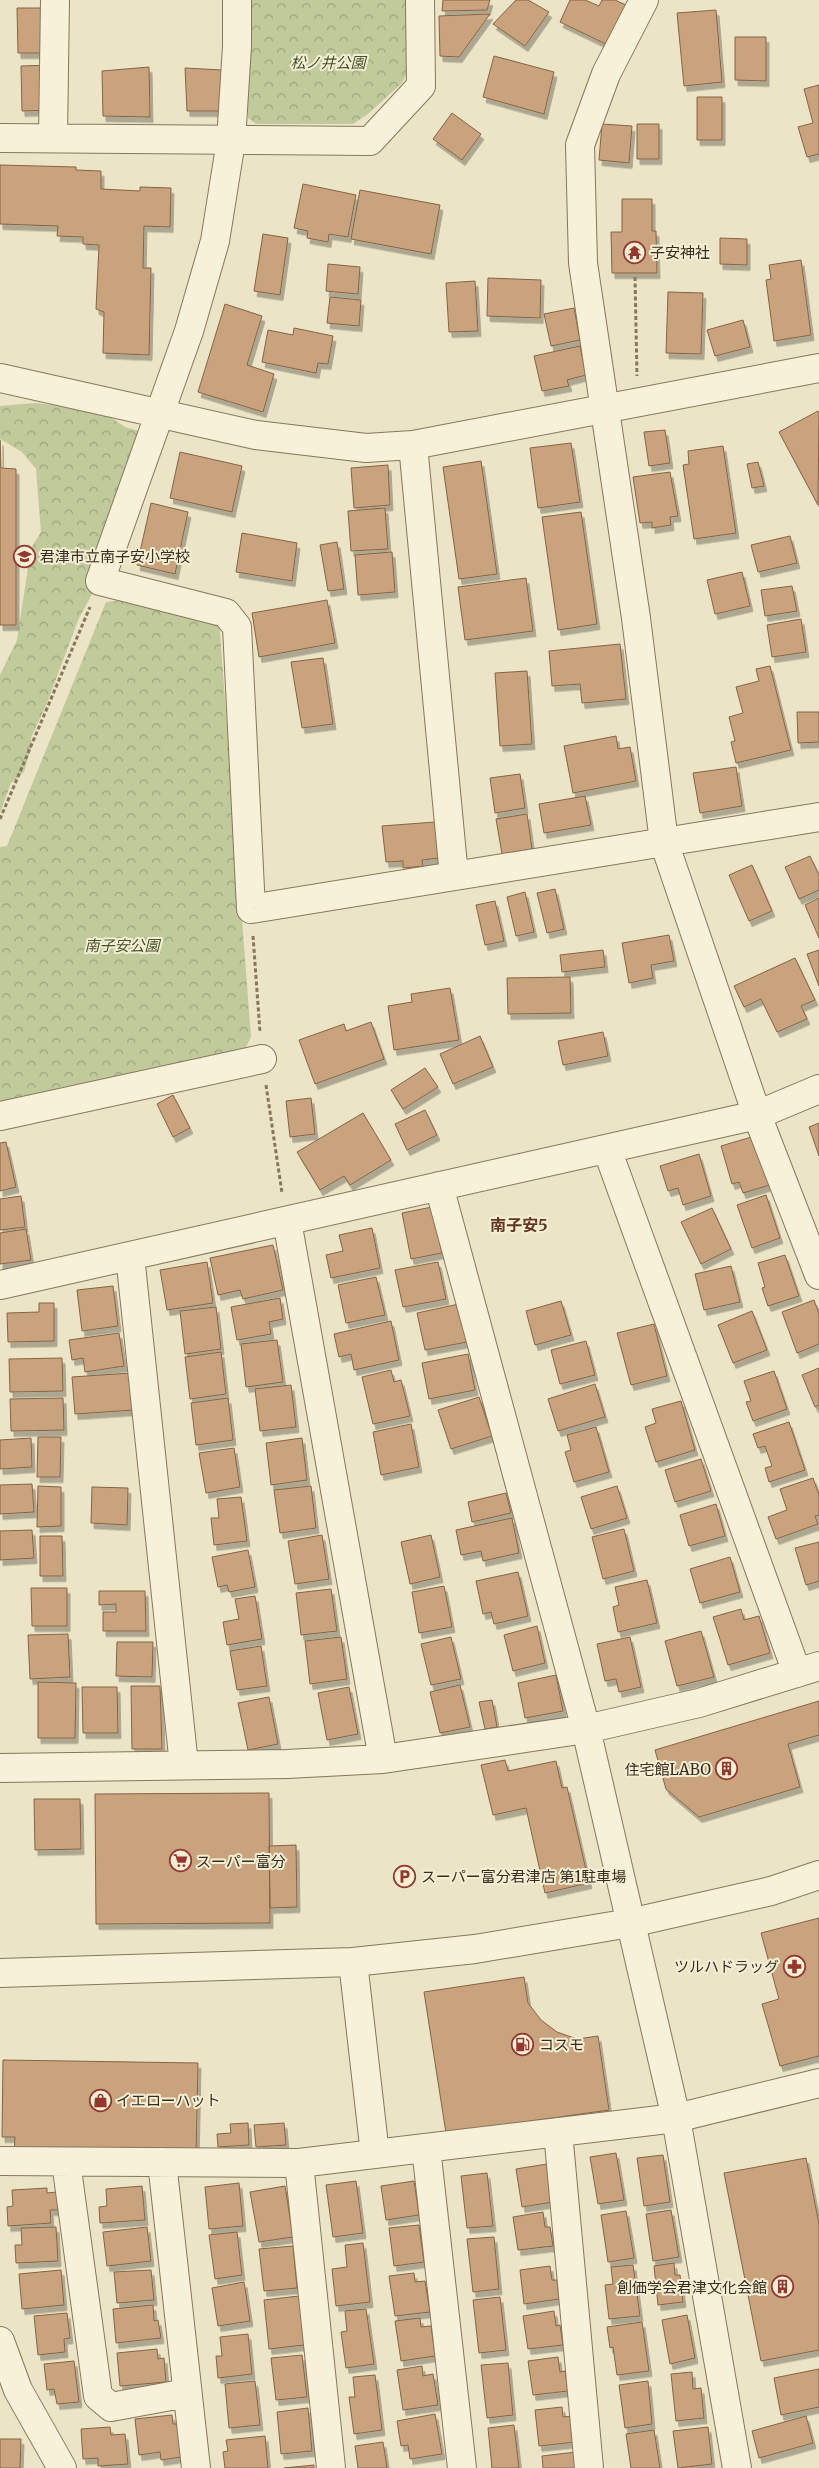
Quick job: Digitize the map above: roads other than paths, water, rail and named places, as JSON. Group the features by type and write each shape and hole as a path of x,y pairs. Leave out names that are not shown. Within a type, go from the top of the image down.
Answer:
{"street":[{"path":"53,138 55,0"},
{"path":"237,0 238,46 231,141 215,241 189,331 100,580 226,613 237,627 251,909 819,817"},
{"path":"0,138 231,141 370,140 421,86 420,0"},
{"path":"644,0 606,74 580,145 583,263 636,618 664,842 757,1116 819,1275"},
{"path":"0,378 256,435 366,448 413,445 819,368"},
{"path":"413,445 454,876"},
{"path":"0,1116 262,1059"},
{"path":"0,1285 757,1116 819,1089"},
{"path":"0,1768 287,1764 383,1759 586,1729 699,1703 808,1669 607,1149"},
{"path":"439,1186 586,1729 676,2118 737,2468"},
{"path":"287,1221 383,1759"},
{"path":"130,1256 184,1765"},
{"path":"0,1973 353,1962 475,1949 630,1923 771,1891 819,1875"},
{"path":"353,1962 375,2154"},
{"path":"0,2162 299,2163 676,2118 819,2083"},
{"path":"558,2132 589,2468"},
{"path":"426,2148 462,2468"},
{"path":"66,2162 98,2396 111,2406 188,2393"},
{"path":"162,2162 196,2468"},
{"path":"299,2163 331,2468"},
{"path":"0,2341 18,2390 13,2403 62,2468"}],"place":[{"name":"子安神社","path":"634,252"},
{"name":"君津市立南子安小学校","path":"24,556"},
{"name":"住宅館LABO","path":"727,1769"},
{"name":"スーパー富分","path":"180,1861"},
{"name":"スーパー富分君津店 第1駐車場","path":"405,1876"},
{"name":"ツルハドラッグ","path":"795,1966"},
{"name":"コスモ","path":"523,2044"},
{"name":"イエローハット","path":"100,2100"},
{"name":"創価学会君津文化会館","path":"783,2287"}],"district":[{"name":"南子安5","path":"519,1225"}],"park label":[{"name":"松ノ井公園","path":"328,62"},
{"name":"南子安公園","path":"122,945"}]}
